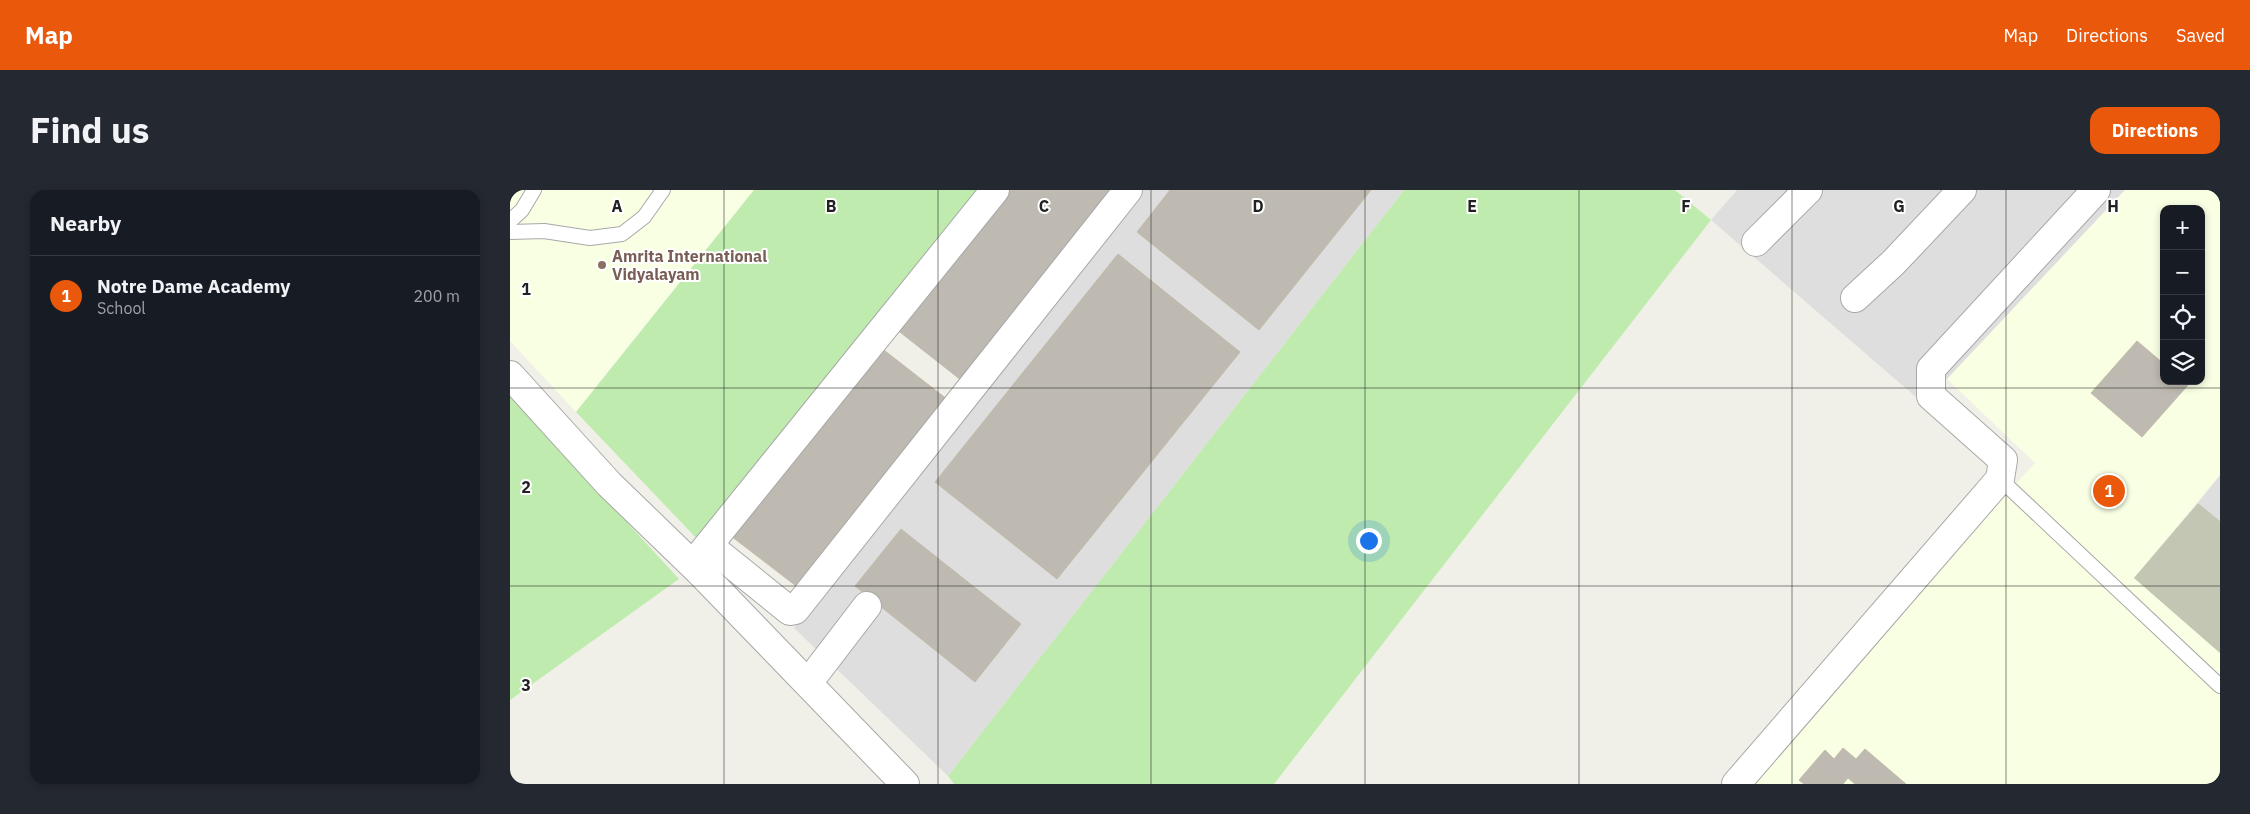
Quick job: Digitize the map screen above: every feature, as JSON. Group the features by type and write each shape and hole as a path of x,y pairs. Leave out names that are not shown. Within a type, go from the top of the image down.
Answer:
{"street":[{"path":"705,559 995,190"},
{"path":"510,375 609,484 705,559 790,611 795,610 1128,190"},
{"path":"1756,242 1808,190"},
{"path":"1855,298 1893,263 1962,190"},
{"path":"1736,784 2000,478 2003,460 1931,396 1931,369 2096,190"},
{"path":"705,559 808,682 905,784"},
{"path":"808,682 867,606"}],"lane":[{"path":"510,221 522,210 534,190"},
{"path":"510,232 544,231 590,238 622,234 644,217 663,190"},
{"path":"2000,478 2220,686"}],"shaded area":[{"name":"Amrita International Vidyalayam","path":"510,190 754,190 576,412 510,341"},
{"path":"1141,190 1404,190 948,776 794,628"},
{"path":"1737,190 2125,190 1924,404 1711,220"},
{"path":"2125,190 2220,190 2220,475 2134,578 2220,653 2220,784 1743,784 2035,463 1947,379"},
{"path":"2220,475 2220,521 2198,503"},
{"path":"2198,503 2220,521 2220,653 2134,578"}],"green space":[{"path":"754,190 984,190 701,543 576,412"},
{"path":"1404,190 1675,190 1711,220 1274,784 954,784 948,776"},
{"path":"510,395 679,579 510,700"}],"building":[{"path":"1006,190 1118,190 966,384 896,329"},
{"path":"1170,190 1371,190 1259,330 1137,232"},
{"path":"1118,254 1240,352 1057,579 935,482"},
{"path":"2137,341 2160,361 2160,385 2188,385 2142,437 2091,393"},
{"path":"880,347 948,400 800,589 731,536"},
{"path":"901,529 1021,624 975,682 855,586"},
{"path":"1843,748 1856,759 1865,749 1906,784 1855,784 1848,778 1843,784 1804,784 1799,780 1825,750 1834,759"}],"place":[{"name":"Amrita International Vidyalayam","path":"602,265"},
{"name":"Notre Dame Academy","path":"2109,491"}]}
